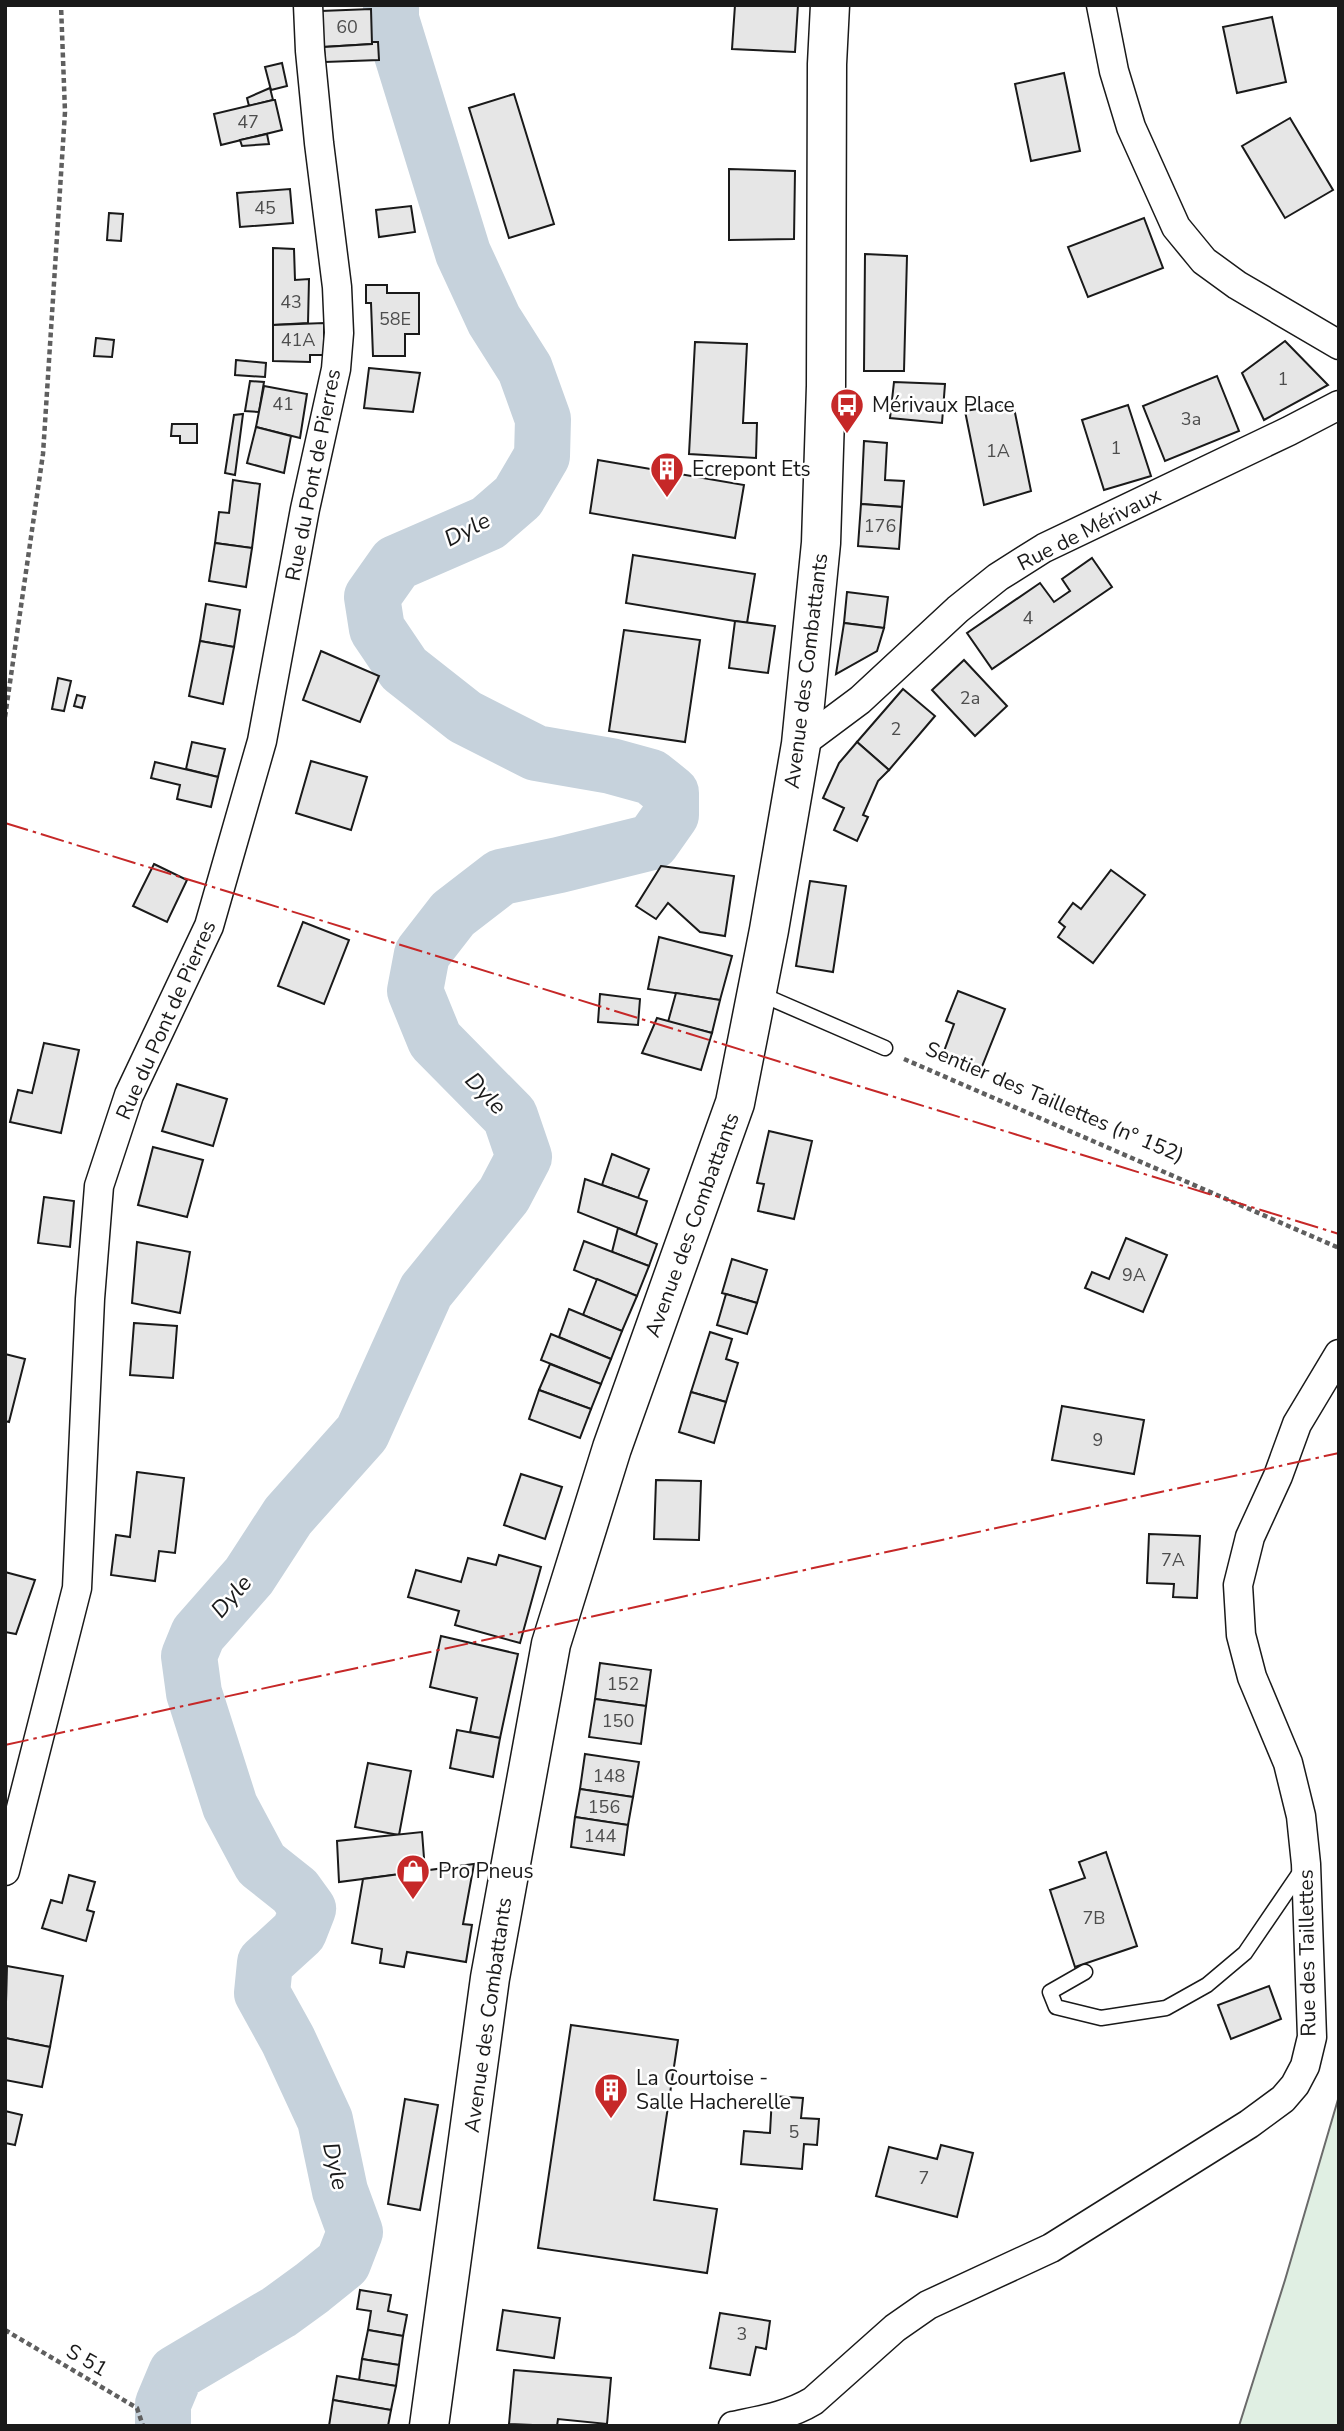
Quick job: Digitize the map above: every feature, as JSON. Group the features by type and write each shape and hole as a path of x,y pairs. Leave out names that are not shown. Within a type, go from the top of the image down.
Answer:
{"main road":[{"name":"Avenue des Combattants","path":"429,2426 490,1978 551,1644 612,1448 735,1104 800,744 821,543 826,386 827,64 830,5"}],"street":[{"name":"Rue du Pont de Pierres","path":"5,1871 77,1588 90,1299 99,1186 129,1095 209,926 262,741 305,509 336,369 339,333 337,287 319,143 308,5"},
{"path":"1101,5 1114,71 1131,127 1176,227 1204,261 1237,285 1339,345"},
{"name":"Rue de Mérivaux","path":"800,744 860,701 958,609 998,577 1044,548 1339,405"},
{"name":"Rue des Taillettes","path":"733,2426 798,2410 813,2401 895,2328 929,2305 1052,2248 1226,2139 1283,2099 1295,2085 1305,2066 1312,2037 1306,1864 1301,1816 1288,1763 1252,1677 1241,1635 1238,1585 1250,1537 1278,1476 1297,1424 1339,1354"}],"lane":[{"path":"757,992 885,1048"},
{"path":"1085,1972 1050,1992 1056,2007 1101,2018 1166,2008 1208,1985 1245,1952 1306,1864"}],"path":[{"path":"5,717 43,454 65,112 61,5"},
{"name":"Sentier des Taillettes (n° 152)","path":"885,1048 899,1057 1339,1248"},
{"name":"S 51","path":"5,2330 137,2408 142,2426"}],"green space":[{"path":"1339,2096 1339,2426 1239,2426 1285,2280"}],"building":[{"path":"735,5 798,5 795,52 732,49"},
{"path":"371,9 372,44 323,47 321,11"},
{"path":"1272,17 1286,82 1237,93 1223,27"},
{"path":"378,42 379,60 325,62 324,47"},
{"path":"282,63 287,86 271,90 265,67"},
{"path":"1064,73 1080,151 1031,161 1015,84"},
{"path":"270,88 273,100 249,106 247,98"},
{"path":"514,94 554,224 509,238 469,108"},
{"path":"275,100 282,130 221,145 214,114"},
{"path":"1290,118 1333,190 1285,218 1242,146"},
{"path":"267,134 269,144 242,146 240,140"},
{"path":"729,169 795,171 794,239 729,240"},
{"path":"290,189 293,223 240,227 237,193"},
{"path":"411,206 415,232 379,237 376,210"},
{"path":"109,213 123,214 121,241 107,240"},
{"path":"1144,218 1163,268 1088,297 1068,247"},
{"path":"273,248 294,249 295,280 309,279 308,323 273,325"},
{"path":"865,254 907,256 904,371 864,371"},
{"path":"366,285 387,285 387,293 419,293 419,334 405,334 405,356 373,356 371,303 366,303"},
{"path":"324,323 324,355 310,355 310,362 273,361 273,325"},
{"path":"96,338 114,340 112,357 94,356"},
{"path":"1285,341 1328,385 1264,420 1242,373"},
{"path":"695,342 747,344 743,423 757,423 756,458 689,454"},
{"path":"236,360 266,363 265,377 235,375"},
{"path":"369,368 420,373 413,412 364,408"},
{"path":"1217,376 1239,431 1165,461 1143,406"},
{"path":"250,381 264,382 259,412 245,411"},
{"path":"894,382 945,384 942,423 890,418"},
{"path":"264,386 307,394 300,438 256,427"},
{"path":"1013,403 1031,491 984,505 965,411"},
{"path":"1128,405 1151,476 1104,490 1082,420"},
{"path":"243,414 235,475 225,473 234,415"},
{"path":"172,424 197,424 197,443 180,443 180,436 171,436"},
{"path":"256,427 291,436 284,473 247,463"},
{"path":"864,441 887,443 885,480 904,481 902,507 861,504"},
{"name":"Ecrepont Ets","path":"598,460 744,485 735,538 590,513"},
{"path":"233,480 260,484 252,548 215,543 219,512 229,513"},
{"path":"861,504 902,507 899,549 858,546"},
{"path":"215,543 252,548 246,587 209,581"},
{"path":"633,555 755,574 747,623 626,603"},
{"path":"1092,558 1112,587 992,669 967,633 1040,583 1054,602 1070,591 1062,579"},
{"path":"847,592 888,597 884,628 844,623"},
{"path":"206,604 240,610 234,647 200,641"},
{"path":"735,621 775,626 768,673 729,668"},
{"path":"844,623 884,628 877,651 836,674"},
{"path":"624,630 700,640 685,742 609,731"},
{"path":"200,641 234,647 223,704 189,696"},
{"path":"321,651 379,676 360,722 303,700"},
{"path":"964,660 1007,706 975,736 932,690"},
{"path":"58,678 71,681 64,711 52,709"},
{"path":"903,689 935,716 889,770 857,742"},
{"path":"77,695 85,697 82,708 74,706"},
{"path":"192,742 225,749 218,777 186,769"},
{"path":"857,742 889,770 878,781 863,815 868,817 857,841 834,830 844,808 823,798 839,763"},
{"path":"311,761 367,777 351,830 296,813"},
{"path":"155,762 218,777 211,807 177,799 180,785 151,778"},
{"path":"154,864 187,880 167,922 133,906"},
{"path":"661,866 734,876 725,936 700,932 668,903 656,919 636,906"},
{"path":"1111,870 1145,895 1093,963 1058,937 1065,927 1059,922 1073,903 1081,909"},
{"path":"810,881 846,886 833,972 796,966"},
{"path":"303,922 349,940 324,1004 278,986"},
{"path":"659,937 732,956 720,1000 648,989"},
{"path":"958,991 1005,1009 981,1069 943,1054 954,1024 946,1021"},
{"path":"676,993 720,1000 712,1033 668,1022"},
{"path":"600,994 640,999 638,1025 598,1022"},
{"path":"657,1018 712,1033 701,1070 642,1053"},
{"path":"44,1043 79,1050 61,1133 10,1122 18,1090 32,1093"},
{"path":"177,1084 227,1099 213,1146 162,1131"},
{"path":"769,1131 812,1141 794,1219 758,1211 764,1184 757,1183"},
{"path":"153,1147 203,1160 187,1217 138,1205"},
{"path":"612,1154 649,1169 638,1198 602,1185"},
{"path":"585,1179 647,1201 636,1235 578,1212"},
{"path":"44,1197 74,1201 70,1247 38,1243"},
{"path":"618,1228 657,1244 649,1266 612,1252"},
{"path":"1126,1238 1167,1255 1143,1312 1085,1288 1092,1272 1109,1279"},
{"path":"584,1241 649,1266 637,1296 574,1270"},
{"path":"137,1242 190,1252 180,1313 132,1303"},
{"path":"732,1259 767,1270 757,1303 722,1293"},
{"path":"597,1279 637,1296 622,1331 583,1315"},
{"path":"726,1294 757,1303 747,1334 717,1325"},
{"path":"569,1309 622,1331 611,1359 559,1337"},
{"path":"134,1323 177,1326 173,1378 130,1375"},
{"path":"710,1332 732,1339 726,1359 738,1363 726,1402 691,1392"},
{"path":"551,1334 611,1359 601,1384 541,1360"},
{"path":"5,1354 25,1359 9,1422 5,1421"},
{"path":"550,1364 601,1384 591,1409 539,1390"},
{"path":"539,1390 591,1409 580,1438 529,1419"},
{"path":"691,1392 726,1402 714,1443 679,1432"},
{"path":"1062,1406 1144,1420 1134,1474 1052,1460"},
{"path":"137,1472 184,1478 175,1553 159,1551 155,1581 111,1575 116,1535 130,1537"},
{"path":"521,1474 562,1487 545,1539 504,1525"},
{"path":"656,1480 701,1481 699,1540 654,1539"},
{"path":"1149,1534 1200,1536 1197,1598 1173,1597 1174,1584 1147,1583"},
{"path":"499,1555 541,1567 520,1643 455,1625 459,1611 408,1597 416,1570 461,1582 468,1558 496,1565"},
{"path":"5,1572 35,1580 16,1634 5,1632"},
{"path":"441,1636 518,1654 500,1738 470,1732 477,1698 430,1687"},
{"path":"600,1663 651,1670 646,1706 595,1699"},
{"path":"595,1699 646,1706 641,1744 589,1737"},
{"path":"457,1730 500,1738 493,1777 450,1768"},
{"path":"585,1754 639,1762 633,1797 580,1789"},
{"path":"368,1763 411,1771 399,1835 355,1827"},
{"path":"580,1789 633,1797 628,1825 575,1817"},
{"path":"575,1817 628,1825 624,1855 571,1847"},
{"path":"422,1832 425,1871 339,1882 337,1841"},
{"path":"1106,1852 1137,1946 1075,1967 1050,1890 1085,1878 1079,1862"},
{"name":"Pro Pneus","path":"474,1864 463,1924 472,1925 466,1962 407,1952 404,1967 380,1963 382,1949 352,1943 363,1879"},
{"path":"69,1875 95,1882 87,1910 94,1912 86,1941 42,1928 51,1900 62,1903"},
{"path":"7,1966 63,1976 50,2047 5,2038"},
{"path":"1269,1986 1281,2019 1231,2039 1218,2005"},
{"name":"La Courtoise - Salle Hacherelle","path":"571,2025 678,2040 654,2200 717,2209 707,2273 538,2248"},
{"path":"5,2038 50,2047 42,2087 5,2080"},
{"path":"772,2096 803,2098 801,2118 819,2119 817,2145 804,2144 802,2169 741,2164 744,2131 770,2133"},
{"path":"405,2099 438,2105 420,2210 388,2204"},
{"path":"5,2111 22,2115 15,2145 5,2143"},
{"path":"941,2145 973,2153 957,2217 876,2196 889,2147 937,2159"},
{"path":"360,2290 391,2295 388,2311 407,2315 403,2336 368,2330 371,2311 357,2309"},
{"path":"503,2310 560,2318 554,2358 497,2350"},
{"path":"720,2313 770,2321 766,2349 756,2347 750,2375 710,2368"},
{"path":"368,2330 403,2336 399,2365 362,2359"},
{"path":"362,2359 399,2365 396,2386 359,2380"},
{"path":"514,2370 611,2378 607,2424 558,2419 557,2426 509,2424"},
{"path":"337,2376 396,2386 391,2410 333,2400"},
{"path":"333,2400 391,2410 388,2426 329,2426"}],"waterway":[{"name":"Dyle","path":"163,2426 163,2404 176,2373 279,2312 312,2288 343,2263 355,2232 340,2191 325,2120 288,2040 262,1993 265,1963 299,1932 308,1909 295,1891 261,1864 230,1806 194,1693 189,1656 198,1634 249,1576 288,1516 362,1433 426,1291 504,1195 524,1157 510,1116 435,1040 415,991 422,954 453,914 501,877 652,842 671,815 671,793 651,777 611,766 536,753 465,717 404,669 377,629 372,597 396,563 488,523 518,497 542,456 543,419 525,369 494,320 463,253 391,19 391,5"}],"power":[{"path":"5,823 1339,1234"},
{"path":"5,1745 1339,1453"}],"place":[{"name":"Mérivaux Place","path":"847,435"},
{"name":"Ecrepont Ets","path":"667,499"},
{"name":"Pro Pneus","path":"413,1901"},
{"name":"La Courtoise - Salle Hacherelle","path":"611,2120"}]}
